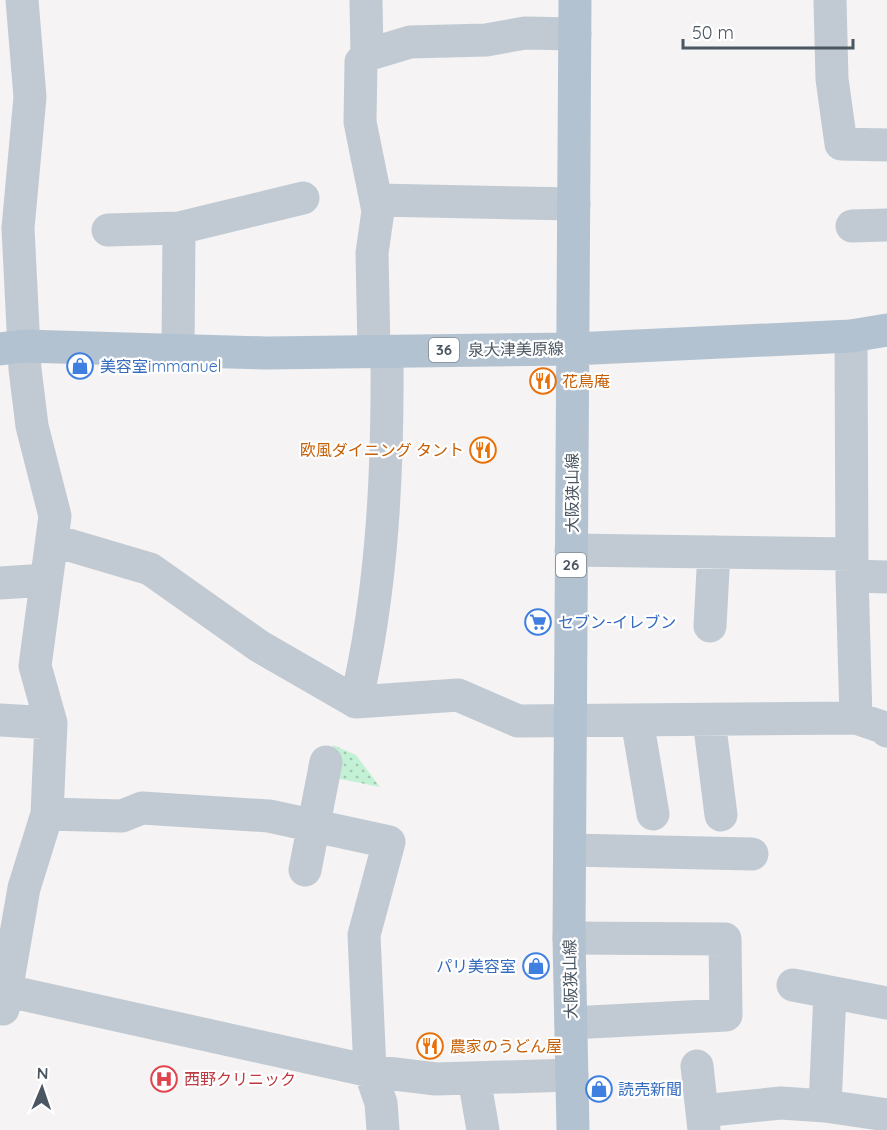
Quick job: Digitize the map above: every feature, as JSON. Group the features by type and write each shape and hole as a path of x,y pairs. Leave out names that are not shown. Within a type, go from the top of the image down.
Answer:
{"main road":[{"name":"大阪狭山線","path":"573,1130 570,722 575,0"},
{"name":"泉大津美原線","path":"12,348 178,351 573,349 851,336 887,330"}],"street":[{"path":"22,0 30,97 9,229 12,348 55,516 35,666 51,723 47,814 24,888 3,1010 370,1071 436,1079 572,1075"},
{"path":"366,0 367,55"},
{"path":"830,0 832,79 841,144 887,146"},
{"path":"356,702 369,645 388,460 372,253 378,211 360,122 361,62 367,55 410,42 486,40 525,33 575,34"},
{"path":"108,230 179,228 303,198"},
{"path":"377,200 574,204"},
{"path":"852,226 887,225"},
{"path":"178,351 179,228"},
{"path":"52,540 150,569 259,646 356,702 458,695 518,721 709,720 879,726 852,565 851,336"},
{"path":"571,549 714,552 852,565 887,577"},
{"path":"710,626 714,552"},
{"path":"0,583 46,580"},
{"path":"0,720 51,723"},
{"path":"637,720 653,814"},
{"path":"709,720 721,815"},
{"path":"304,870 326,762"},
{"path":"47,814 122,816 142,808 269,816 388,842 363,935 370,1071 381,1103 383,1130"},
{"path":"570,850 752,854"},
{"path":"570,938 725,939 726,1015 571,1023"},
{"path":"793,985 887,1004"},
{"path":"825,1106 830,992"},
{"path":"697,1066 703,1120 781,1102 825,1106 878,1120"},
{"path":"474,1077 483,1130"}],"green space":[{"path":"333,745 356,755 380,787 331,777 329,759"}],"place":[{"name":"美容室immanuel","path":"80,366"},
{"name":"花鳥庵","path":"543,381"},
{"name":"欧風ダイニング タント","path":"483,450"},
{"name":"セブン-イレブン","path":"538,622"},
{"name":"パリ美容室","path":"536,966"},
{"name":"農家のうどん屋","path":"430,1046"},
{"name":"西野クリニック","path":"164,1079"},
{"name":"読売新聞","path":"599,1089"}]}
